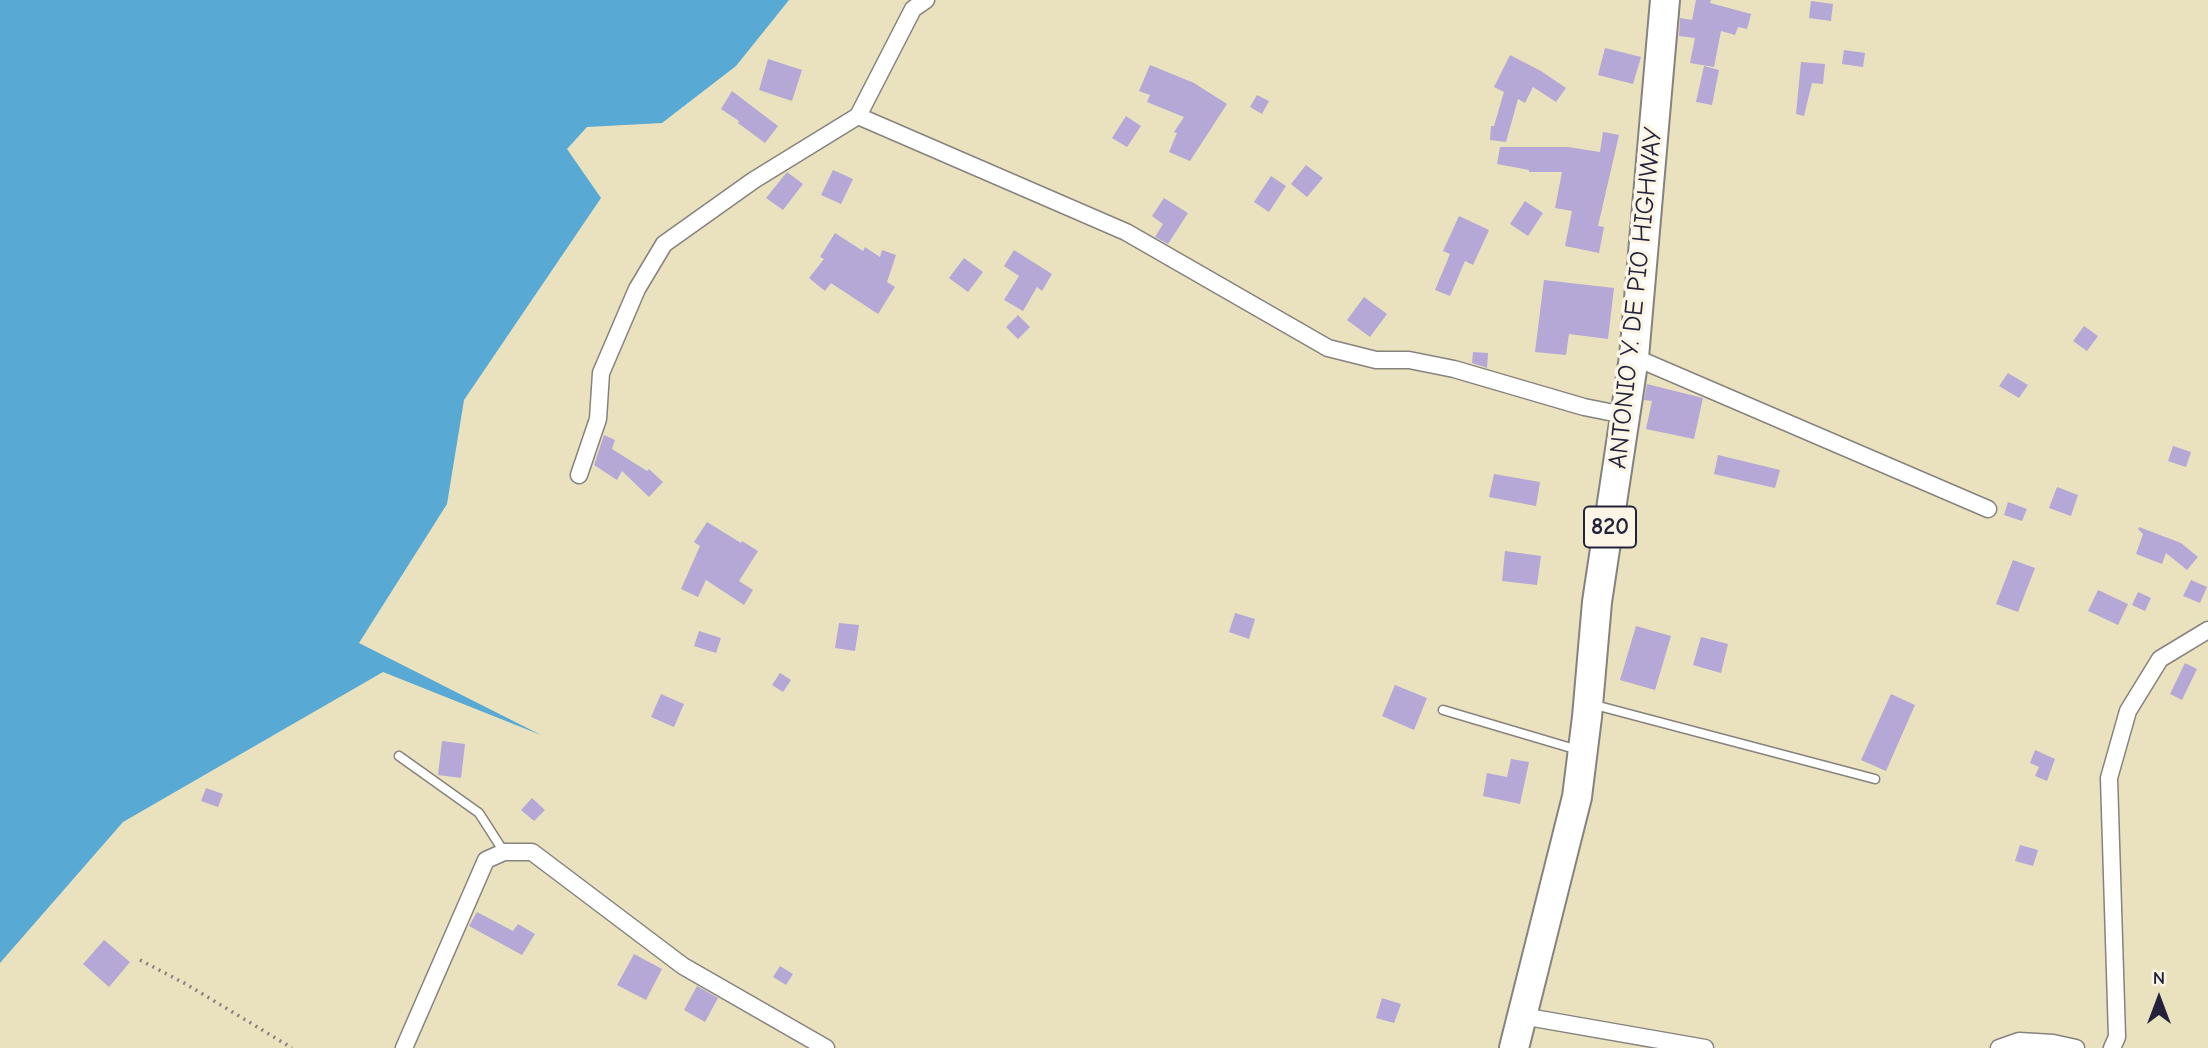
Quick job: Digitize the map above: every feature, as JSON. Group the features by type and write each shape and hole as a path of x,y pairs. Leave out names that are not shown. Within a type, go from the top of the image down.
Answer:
{"highway":[{"name":"ANTONIO Y. DE PIO HIGHWAY","path":"1514,1048 1577,797 1597,603 1634,356 1665,0"}],"street":[{"path":"579,475 597,419 601,373 637,289 664,244 754,180 858,116 913,9 926,0"},
{"path":"858,116 1126,232 1328,348 1376,360 1409,360 1454,369 1584,407 1624,415"},
{"path":"1634,356 1988,509"},
{"path":"2112,1048 2117,1037 2109,778 2128,711 2160,659 2208,631"},
{"path":"404,1048 486,860 504,852 532,852 683,967 826,1048"},
{"path":"1522,1016 1705,1048"},
{"path":"1999,1048 2020,1041 2053,1043 2076,1048"}],"lane":[{"path":"1588,704 1875,779"},
{"path":"1443,710 1583,752"},
{"path":"398,756 479,813 504,852"}],"path":[{"path":"140,960 186,984 292,1048"}],"water":[{"path":"0,0 789,0 736,66 662,123 587,127 567,149 601,198 464,400 447,504 359,643 541,735 383,672 123,822 0,963"}],"building":[{"path":"1696,0 1711,0 1710,3 1751,14 1747,29 1738,27 1735,35 1721,31 1714,67 1690,63 1695,38 1679,36 1680,18 1692,20"},
{"path":"1811,1 1833,4 1831,21 1809,18"},
{"path":"1605,48 1641,57 1633,84 1598,75"},
{"path":"1844,50 1865,53 1863,67 1842,64"},
{"path":"1510,55 1566,88 1556,102 1533,87 1525,103 1518,99 1506,142 1490,140 1491,126 1494,126 1504,92 1494,87"},
{"path":"768,59 802,70 792,101 759,90"},
{"path":"1801,62 1825,64 1823,84 1812,83 1804,116 1796,114"},
{"path":"1150,65 1194,83 1227,104 1190,161 1169,152 1177,133 1174,132 1184,117 1147,102 1150,95 1139,91"},
{"path":"1704,66 1719,70 1712,105 1696,102"},
{"path":"732,91 778,126 765,143 721,109"},
{"path":"1257,95 1269,101 1262,114 1250,107"},
{"path":"1126,116 1141,126 1127,147 1112,138"},
{"path":"1603,132 1619,135 1598,226 1604,227 1599,253 1565,246 1572,211 1555,208 1562,172 1529,172 1497,164 1500,147 1568,147 1600,152"},
{"path":"1306,165 1323,178 1307,197 1291,184"},
{"path":"833,170 853,179 841,204 821,195"},
{"path":"787,172 803,184 783,210 766,198"},
{"path":"1271,176 1286,186 1269,212 1254,202"},
{"path":"1164,198 1188,213 1168,244 1155,237 1163,224 1152,216"},
{"path":"1525,201 1543,213 1528,236 1510,224"},
{"path":"1459,216 1489,230 1473,265 1465,261 1450,296 1435,290 1450,254 1443,251"},
{"path":"835,233 863,251 865,247 880,257 882,250 896,255 887,282 895,287 878,314 831,283 825,291 809,278 824,259 820,257"},
{"path":"1014,250 1052,274 1042,291 1037,287 1023,311 1004,300 1019,276 1004,266"},
{"path":"964,258 983,272 968,292 949,278"},
{"path":"1544,280 1614,288 1608,339 1569,334 1566,355 1535,352"},
{"path":"1364,297 1387,314 1370,337 1347,320"},
{"path":"1018,315 1030,327 1018,339 1006,327"},
{"path":"2084,326 2098,336 2087,351 2073,341"},
{"path":"1473,352 1488,353 1487,368 1472,363"},
{"path":"2008,373 2028,385 2019,398 1999,386"},
{"path":"1647,384 1703,398 1694,439 1646,429 1652,401 1644,400"},
{"path":"604,435 615,440 612,449 647,471 649,469 663,482 649,497 622,471 617,480 594,465"},
{"path":"2173,446 2191,452 2186,467 2168,461"},
{"path":"1718,455 1780,470 1775,488 1714,474"},
{"path":"1494,474 1540,482 1536,506 1489,497"},
{"path":"2057,487 2078,495 2071,516 2049,508"},
{"path":"2008,502 2027,509 2022,521 2004,515"},
{"path":"707,522 758,551 739,581 753,590 744,605 706,580 698,597 681,589 700,546 694,542"},
{"path":"2139,527 2181,543 2198,557 2187,570 2166,553 2162,564 2136,554 2143,534"},
{"path":"1505,551 1541,556 1537,585 1502,581"},
{"path":"2013,560 2035,568 2018,612 1996,604"},
{"path":"2191,580 2207,587 2200,603 2183,596"},
{"path":"2098,590 2128,604 2118,625 2088,611"},
{"path":"2138,592 2151,598 2145,611 2132,605"},
{"path":"1235,613 1255,619 1249,639 1229,632"},
{"path":"839,623 859,625 855,651 835,648"},
{"path":"1636,626 1671,636 1655,690 1620,680"},
{"path":"699,631 721,638 716,653 694,646"},
{"path":"1701,637 1728,644 1721,673 1693,665"},
{"path":"2185,663 2197,669 2182,700 2170,694"},
{"path":"780,673 791,680 783,692 772,685"},
{"path":"1395,685 1427,698 1414,730 1382,716"},
{"path":"661,694 684,704 674,727 651,717"},
{"path":"1891,694 1915,705 1886,771 1861,760"},
{"path":"442,741 465,744 461,778 438,775"},
{"path":"2035,750 2055,759 2047,781 2035,776 2039,767 2030,763"},
{"path":"1511,759 1529,762 1520,804 1483,796 1487,773 1507,777"},
{"path":"206,788 223,794 218,807 201,801"},
{"path":"532,798 545,810 534,821 521,810"},
{"path":"2020,845 2038,850 2033,866 2015,861"},
{"path":"477,912 513,931 518,924 535,934 522,955 469,926"},
{"path":"104,940 130,962 109,987 83,964"},
{"path":"634,954 662,969 646,1000 617,985"},
{"path":"780,966 793,974 786,985 773,977"},
{"path":"697,986 718,998 705,1022 684,1010"},
{"path":"1382,998 1401,1004 1394,1023 1376,1018"}]}
